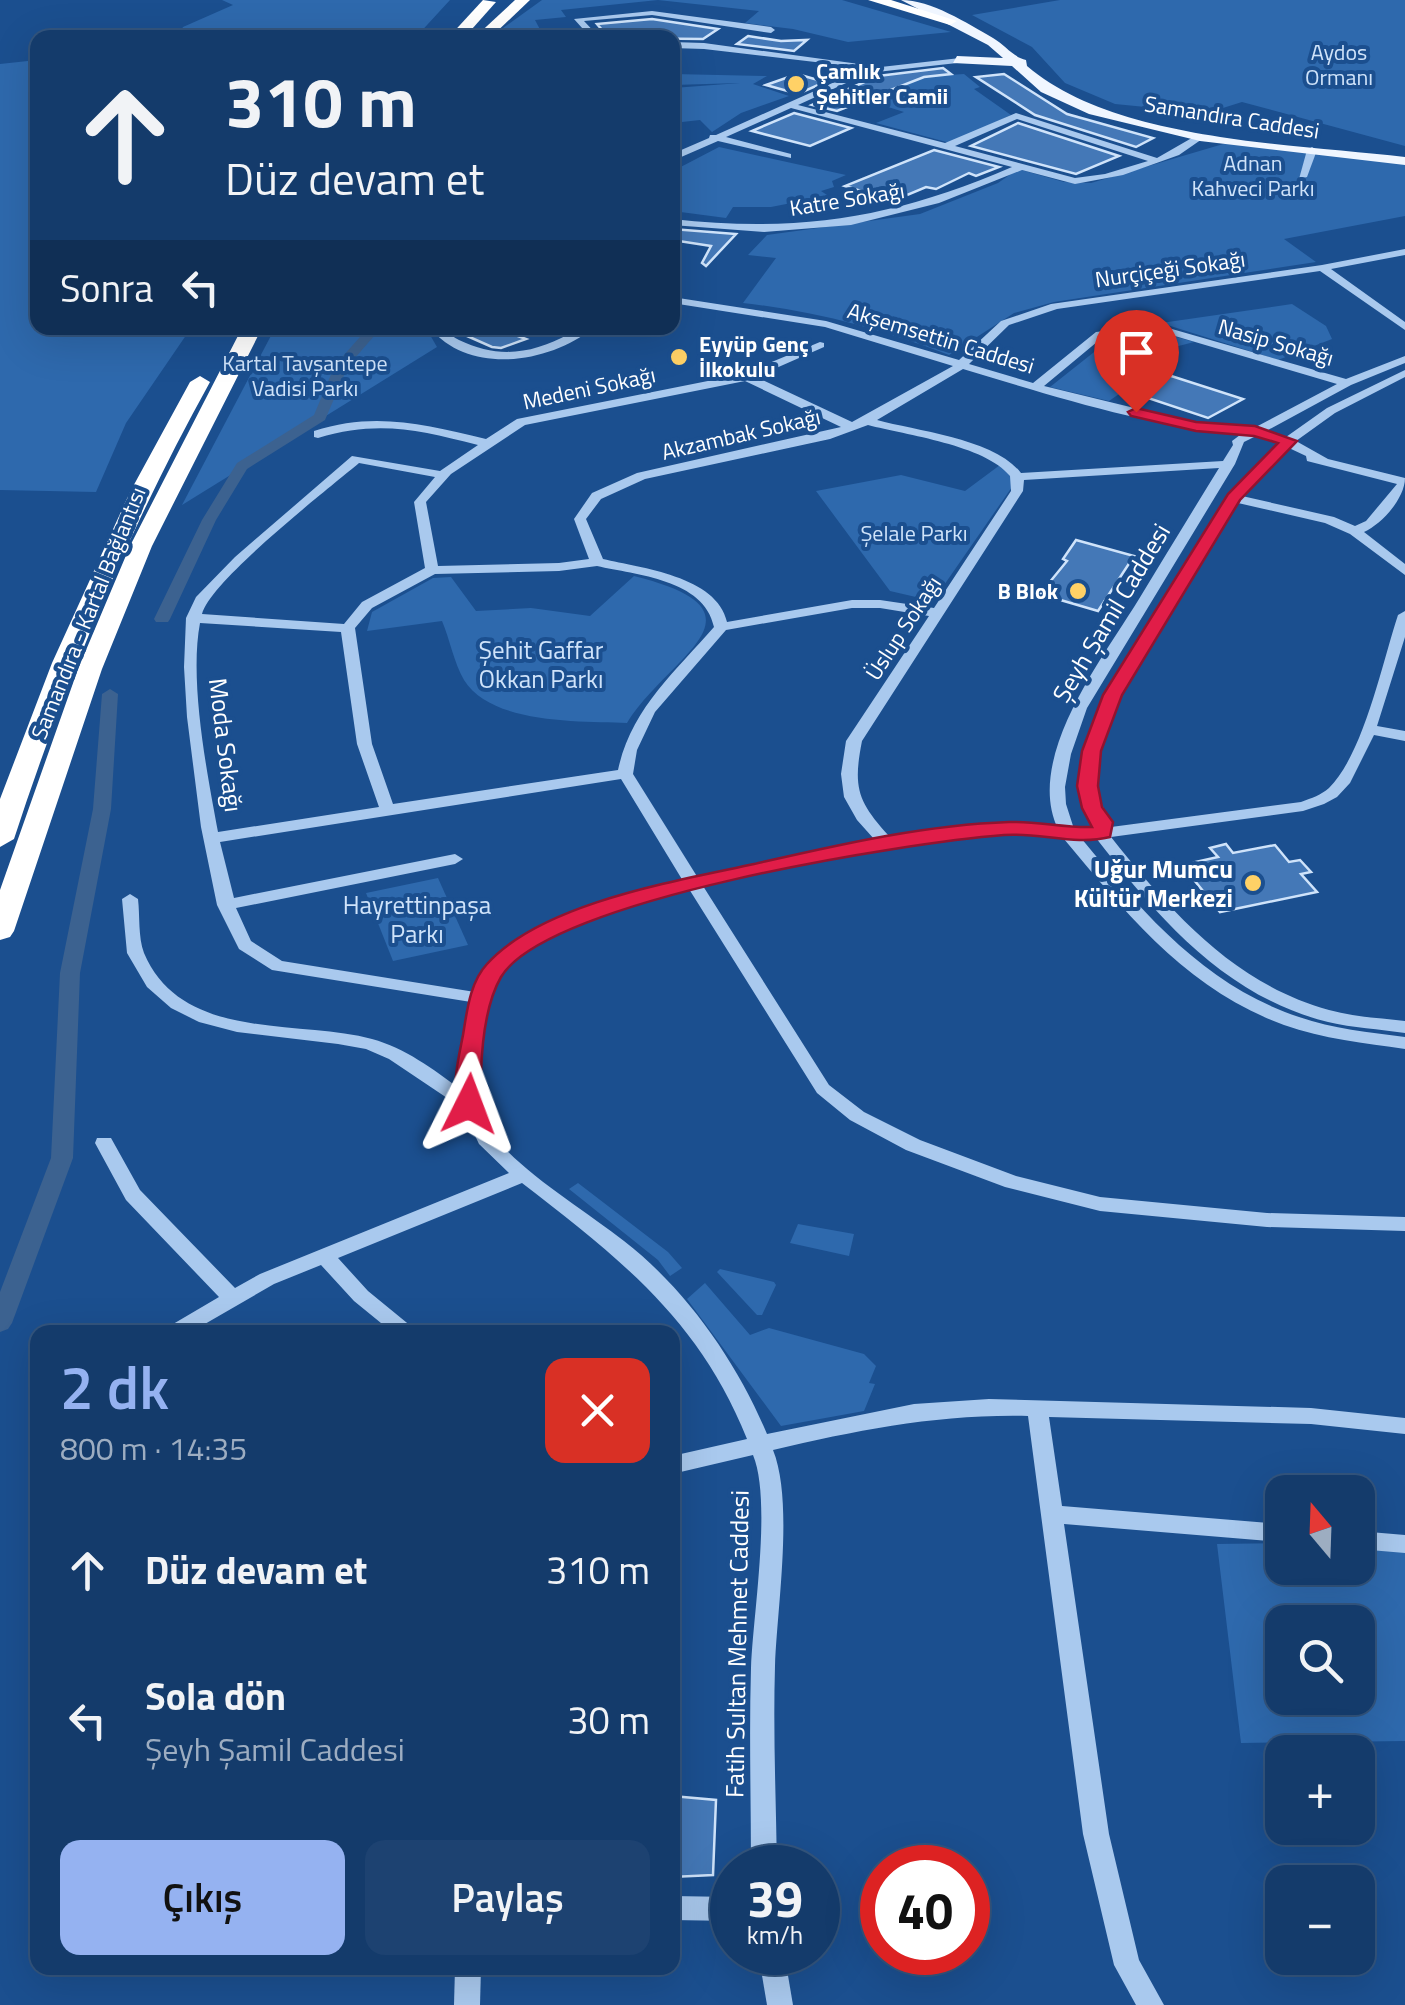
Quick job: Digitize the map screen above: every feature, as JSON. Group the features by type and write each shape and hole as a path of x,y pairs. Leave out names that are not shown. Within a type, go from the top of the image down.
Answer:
{"highway":[{"path":"450,30 476,0"},
{"path":"463,30 492,0"},
{"path":"478,30 508,0"},
{"path":"490,30 522,0"},
{"path":"876,0 950,21"},
{"name":"Samandıra - Kartal Bağlantısı","path":"0,839 20,778 107,564 182,412 227,335"},
{"name":"Samandıra - Kartal Bağlantısı","path":"0,931 90,669 141,546 200,422 248,335"}],"main road":[{"name":"Samandıra Caddesi","path":"906,0 1020,57 1065,92 1162,124 1405,158"},
{"name":"Samandıra Caddesi","path":"923,0 1012,42 1050,92 1094,111 1200,137 1405,158"},
{"path":"957,60 1020,57"}],"street":[{"path":"588,30 578,19 652,12 771,30"},
{"path":"680,45 740,49 882,68 957,60"},
{"path":"680,153 882,68"},
{"path":"789,105 1063,179 1086,180 1177,154 1200,137"},
{"path":"947,146 1016,116 1155,160"},
{"path":"712,137 788,156"},
{"path":"1302,177 1312,150"},
{"name":"Katre Sokağı","path":"680,223 746,232 893,214 946,200 1021,168"},
{"name":"Nurçiçeği Sokağı","path":"959,367 1005,323 1055,306 1322,268 1405,252"},
{"path":"1322,268 1402,322"},
{"name":"Akşemsettin Caddesi","path":"680,301 826,324 1034,388 1196,427 1240,445 1323,460 1405,482"},
{"name":"Nasip Sokağı","path":"1034,388 1100,334 1158,328 1347,383"},
{"path":"446,335 486,355 517,358 553,348 575,335"},
{"name":"Medeni Sokağı","path":"432,570 420,502 442,475 520,422 544,414 746,377 820,344"},
{"name":"Şeyh Şamil Caddesi","path":"1405,359 1347,383 1240,438 1229,464 1080,708 1061,764 1062,822 1070,835 1151,933 1187,966 1277,1018 1332,1034 1405,1043"},
{"name":"Akzambak Sokağı","path":"597,562 580,519 591,499 613,486 860,424 959,367"},
{"name":"Şeyh Şamil Caddesi","path":"1405,373 1326,410 1275,454 1234,498 1113,695 1092,751 1088,786 1092,808 1101,825 1158,907 1218,964 1257,988 1330,1016 1405,1026"},
{"path":"746,377 860,424 996,458 1017,477 1229,464"},
{"path":"318,434 366,422 404,424 486,443"},
{"name":"Akşemsettin Caddesi","path":"1196,427 1255,431 1289,441 1323,460"},
{"path":"348,628 193,618 198,605 253,544 356,460 442,475"},
{"name":"Üslup Sokağı","path":"885,841 849,799 848,771 854,741 1017,492 1017,477"},
{"path":"1355,530 1370,524 1405,482"},
{"path":"1234,498 1330,520 1355,530 1405,570"},
{"path":"388,810 371,769 356,706 348,628 367,605 432,570 559,567 597,562 677,581 701,594 718,613 722,627"},
{"path":"936,614 880,604 852,604 722,627 642,715 628,750 624,774 823,1089 857,1116 913,1145 1012,1182 1100,1204 1267,1220 1405,1224"},
{"path":"469,1104 469,1071 480,998 494,970 530,939 638,896 885,841 950,832 1034,828 1070,835 1101,825 1162,824 1303,806 1330,796 1347,779 1368,729 1405,615"},
{"name":"Moda Sokağı","path":"193,618 188,632 195,730 224,906 241,940 256,956 278,966 480,998"},
{"path":"1368,729 1405,736"},
{"path":"213,838 624,774"},
{"path":"1034,828 1061,814 1082,812 1101,825"},
{"path":"224,906 455,859"},
{"path":"130,900 135,952 152,982 187,1010 230,1027 373,1044 469,1104"},
{"name":"Fatih Sultan Mehmet Caddesi","path":"469,1104 486,1139 524,1175 622,1250 670,1297 711,1350 769,1467 772,1511 763,1680 764,1845"},
{"path":"104,1142 133,1195 232,1298"},
{"path":"187,1325 232,1298 324,1256 524,1175"},
{"path":"324,1256 361,1296 396,1325"},
{"path":"1037,1408 1096,1834 1127,1966 1151,2005"},
{"path":"680,1462 914,1412 1037,1408 1311,1416 1405,1426"},
{"path":"1052,1514 1265,1532"},
{"path":"1375,1541 1405,1544"},
{"path":"680,1908 710,1909"},
{"path":"467,2005 468,1975"},
{"path":"775,1975 780,2005"}],"green space":[{"path":"222,0 450,0 422,30 181,30 233,5"},
{"path":"542,0 658,0 561,10 566,17 535,20 540,30 500,30"},
{"path":"658,0 842,0 951,32 848,42 745,23 759,11"},
{"name":"Aydos Ormanı","path":"1060,0 1405,0 1405,146 1242,102 1207,113 1115,104 1065,83 1032,47 972,15"},
{"path":"30,61 30,335 186,335 126,423 96,492 0,490 0,64"},
{"path":"680,74 767,76 753,84 789,96 741,113 712,132 700,120 680,122 680,87 740,83 680,85"},
{"path":"964,74 980,87 974,89 1011,115 950,143 876,123 904,112 869,101 920,77"},
{"name":"Adnan Kahveci Parkı","path":"1230,142 1405,163 1405,216 1284,239 1316,262 1054,302 1014,313 949,355 847,322 743,303 776,258 748,255 767,235 920,214 998,183 1018,169 1064,182 1091,183"},
{"path":"719,147 846,175 832,181 834,187 821,191 827,195 822,197 771,207 733,207 726,218 680,212 680,167"},
{"path":"1292,304 1326,326 1332,339 1278,360 1161,323"},
{"path":"1159,332 1194,342 1148,354 1149,363 1158,367 1109,401 1050,387 1108,341"},
{"name":"Kartal Tavşantepe Vadisi Parkı","path":"271,335 430,335 437,347 182,505"},
{"name":"Şelale Parkı","path":"1000,465 1011,474 1012,487 933,601 890,591 816,491 901,475 965,491"},
{"name":"Şehit Gaffar Okkan Parkı","path":"634,576 677,590 699,605 706,621 700,638 627,723 539,718 495,705 477,695 464,680 442,621 367,631 372,612 433,578 451,577 476,611 531,608 590,616"},
{"name":"Hayrettinpaşa Parkı","path":"438,878 468,945 393,961 366,893"},
{"path":"578,1183 668,1252 682,1268 670,1276 658,1260 569,1189"},
{"path":"798,1224 854,1234 849,1256 790,1243"},
{"path":"720,1269 774,1282 762,1315 757,1315 717,1272"},
{"path":"705,1283 750,1335 769,1328 864,1354 876,1366 869,1383 875,1384 864,1411 781,1426 687,1299"},
{"path":"1265,1543 1265,1585 1375,1585 1375,1543 1405,1546 1405,1741 1375,1741 1375,1735 1265,1735 1265,1743 1241,1743 1217,1544"}],"building":[{"path":"652,19 718,29 703,39 680,39 680,30 602,30 597,24"},
{"path":"748,36 807,40 794,51 737,44"},
{"path":"943,68 951,74 924,77 837,111 812,105 878,76"},
{"name":"Çamlık Şehitler Camii","path":"797,74 825,82 798,94 766,85"},
{"path":"1004,74 1067,114 1153,138 1136,147 1035,115 976,77"},
{"path":"794,113 851,128 810,146 752,131"},
{"path":"1018,123 1119,156 1076,174 971,146"},
{"path":"934,150 999,167 976,176 969,173 936,189 926,187 893,201 845,186"},
{"path":"680,230 736,234 706,266 702,263 711,246 680,241"},
{"path":"465,335 515,335 526,339 501,348"},
{"path":"1165,374 1243,399 1208,418 1130,392"},
{"path":"1076,540 1134,556 1098,611 1040,594 1067,561 1063,559"},
{"name":"Uğur Mumcu Kültür Merkezi","path":"1226,844 1233,853 1275,845 1289,862 1300,860 1311,872 1301,874 1317,892 1220,912 1182,865 1218,857 1210,848"},
{"path":"680,1797 716,1800 710,1875 680,1877"}],"waterway":[{"path":"162,619 209,520 242,466 320,417 342,365 369,335"},
{"path":"0,1323 62,1158 70,973 102,809 110,694"}],"place":[{"name":"Çamlık Şehitler Camii","path":"796,84"},
{"name":"Eyyüp Genç İlkokulu","path":"679,357"},
{"name":"B Blok","path":"1078,591"},
{"name":"Uğur Mumcu Kültür Merkezi","path":"1253,883"}],"route":[{"path":"469,1104 469,1071 480,998 494,970 530,939 588,914 638,896 885,841 1008,828 1070,835 1102,833 1103,822 1092,808 1088,786 1092,751 1113,695 1234,498 1289,441 1255,431 1196,427 1136,412"}]}
